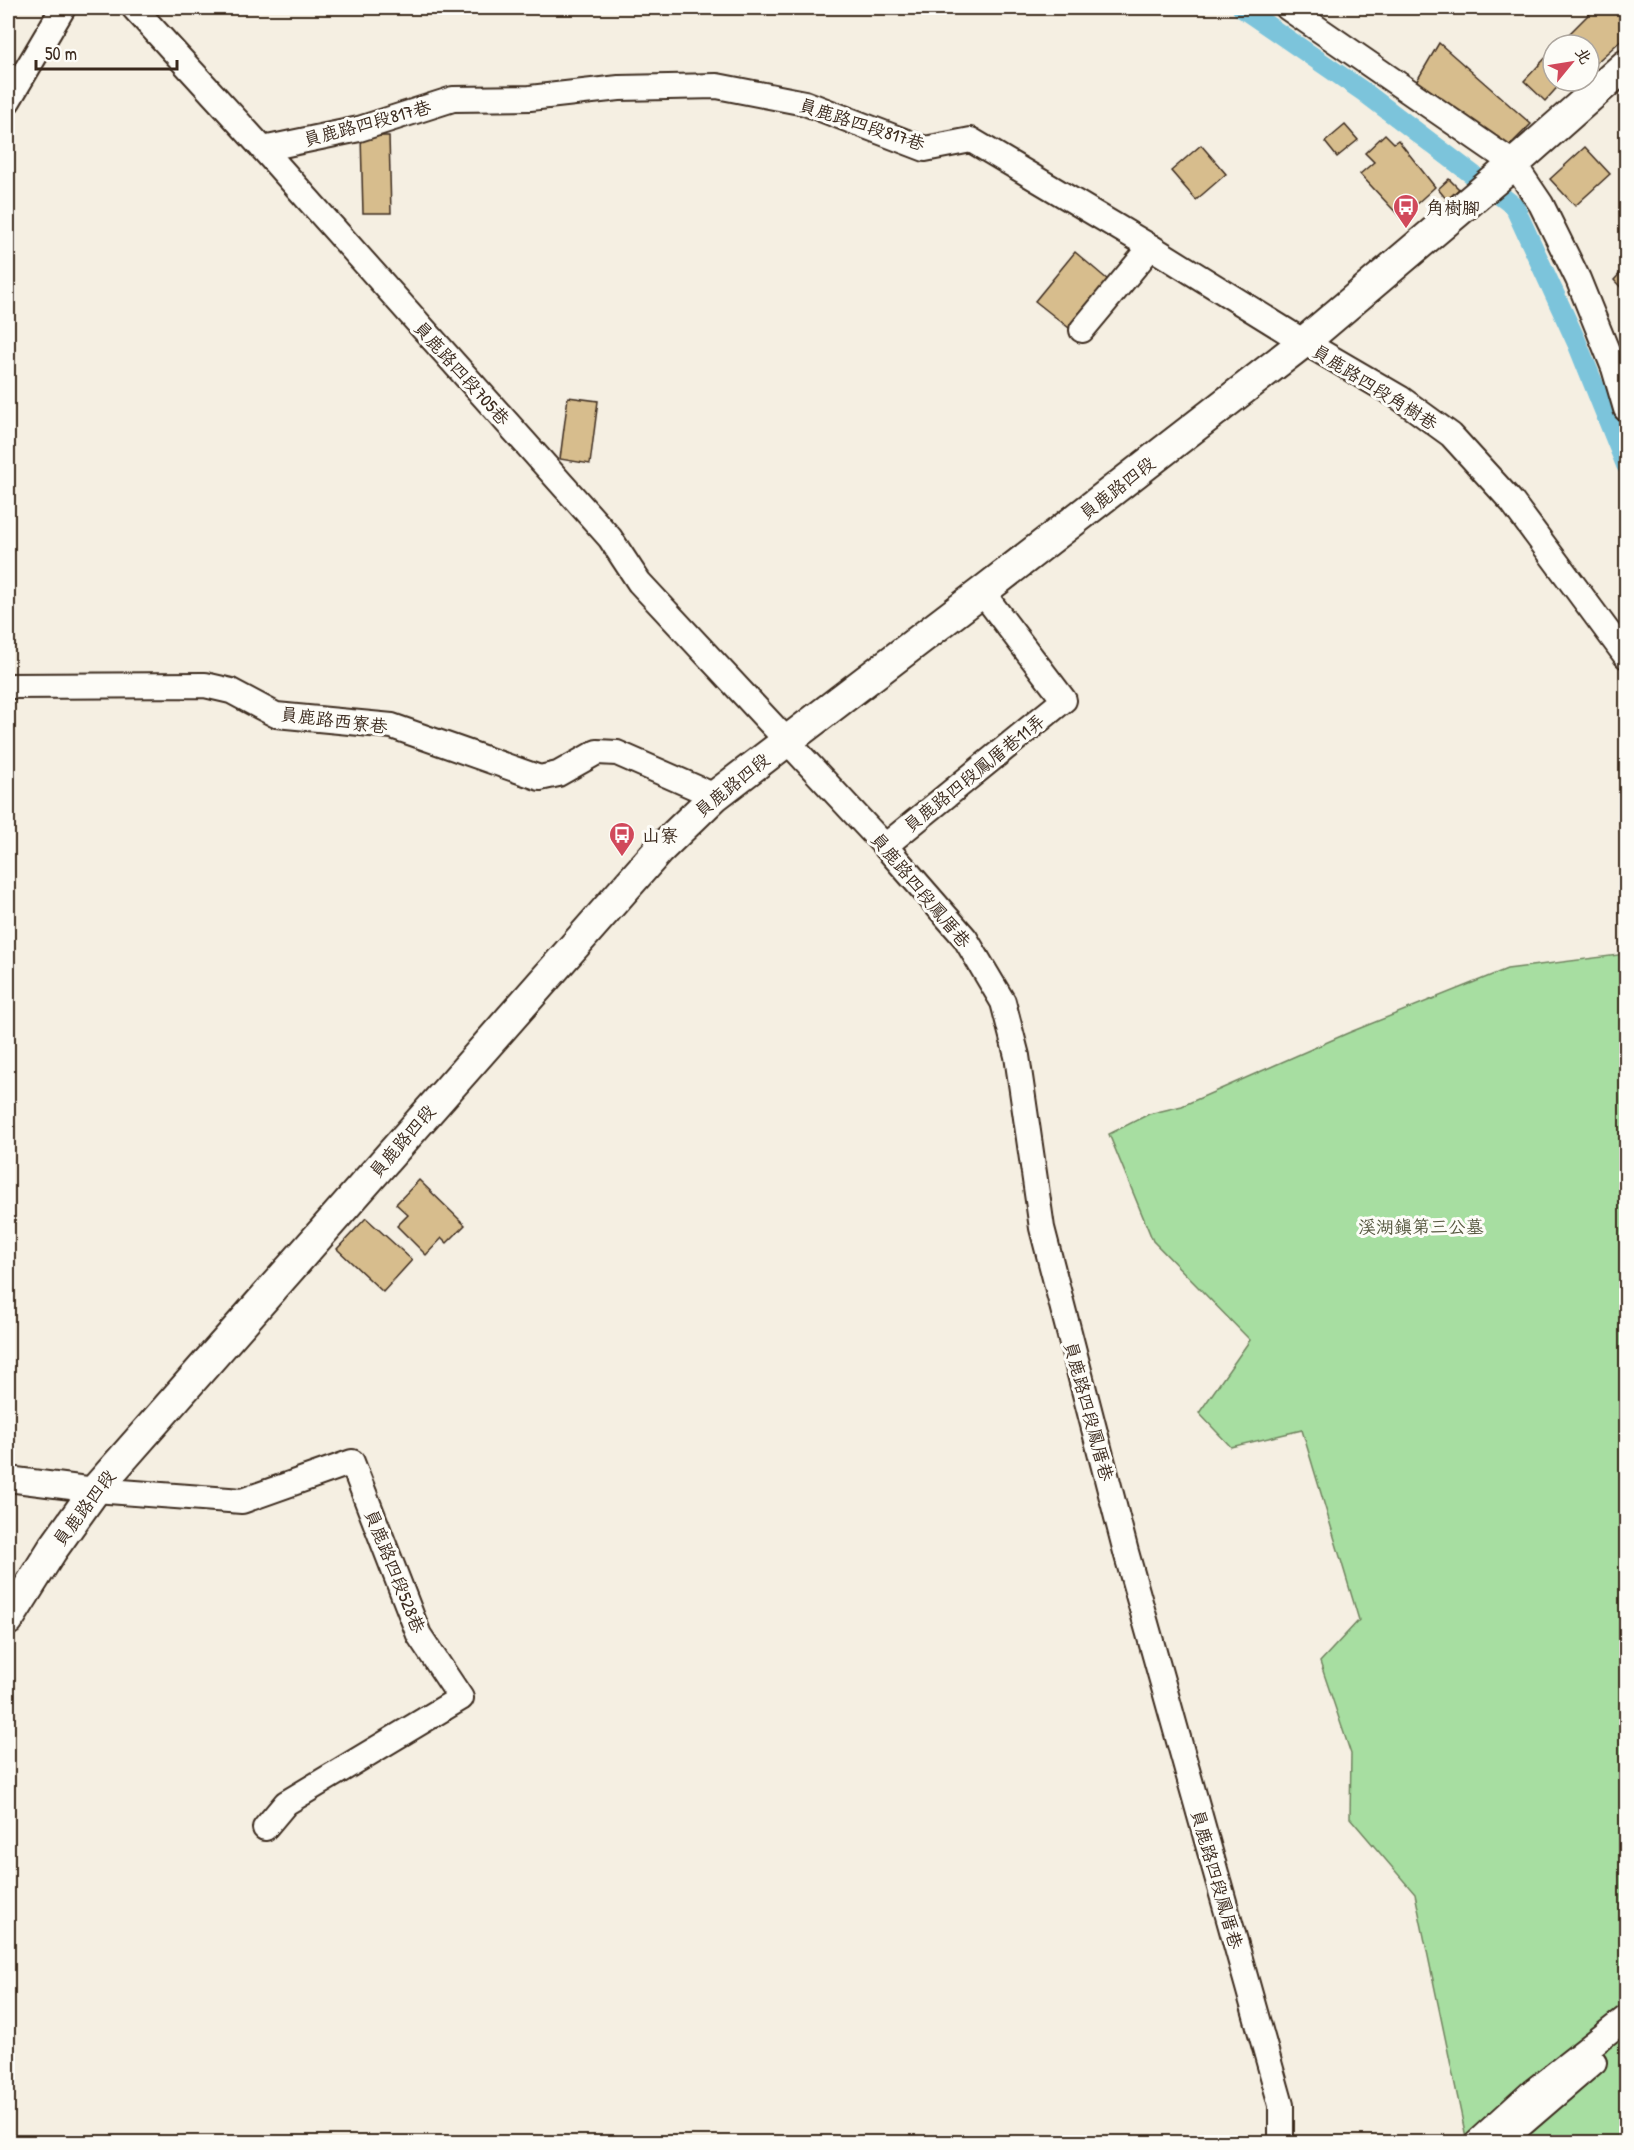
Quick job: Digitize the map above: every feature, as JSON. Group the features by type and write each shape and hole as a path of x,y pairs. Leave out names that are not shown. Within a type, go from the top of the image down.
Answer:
{"main road":[{"name":"員鹿路四段","path":"8,1620 52,1550 95,1490 658,851 715,796 1304,342 1514,164 1626,65"}],"street":[{"path":"8,100 63,8"},
{"name":"員鹿路四段705巷","path":"134,8 610,538 639,582 788,740"},
{"path":"1288,8 1514,164 1541,204 1578,279 1614,368 1626,409"},
{"name":"員鹿路四段817巷","path":"263,149 359,129 453,99 530,98 619,88 717,86 805,103 925,149 971,140 1151,247"},
{"path":"1082,330 1151,247"},
{"name":"員鹿路四段角樹巷","path":"1151,247 1304,342 1400,398 1451,435 1512,502 1626,656"},
{"name":"員鹿路四段鳳厝巷11弄","path":"885,846 1064,700 982,592"},
{"name":"員鹿路西寮巷","path":"8,686 205,685 231,691 276,715 392,726 540,778 558,774 597,752 617,753 715,796"},
{"name":"員鹿路四段鳳厝巷","path":"788,740 965,938 1004,1002 1017,1056 1042,1228 1126,1552 1281,2105 1281,2142"},
{"name":"員鹿路四段528巷","path":"95,1490 242,1501 352,1462 419,1635 461,1698 286,1803 265,1828"},
{"path":"8,1479 95,1490"},
{"path":"1477,2142 1532,2092 1626,2018"},
{"path":"1501,2142 1626,2034"}],"green space":[{"name":"溪湖鎮第三公墓","path":"1626,954 1626,2142 1467,2142 1415,1894 1350,1818 1351,1754 1320,1662 1359,1620 1302,1430 1231,1447 1199,1413 1250,1340 1153,1241 1109,1134 1149,1114 1182,1106 1348,1033 1507,969"}],"building":[{"path":"1595,8 1626,8 1626,36 1601,58 1601,33 1570,33"},
{"path":"1439,43 1531,124 1506,149 1415,84"},
{"path":"1541,63 1541,93 1552,93 1545,101 1524,81"},
{"path":"1345,125 1358,140 1337,157 1325,142"},
{"path":"1385,134 1394,143 1398,140 1435,187 1401,218 1360,174 1374,162 1365,153"},
{"path":"361,136 389,136 391,213 363,213"},
{"path":"1201,145 1226,174 1196,200 1171,171"},
{"path":"1585,147 1610,174 1575,206 1550,179"},
{"path":"1449,179 1459,189 1447,200 1438,189"},
{"path":"1075,252 1108,280 1069,328 1035,301"},
{"path":"1626,267 1626,293 1614,280"},
{"path":"568,397 598,401 590,464 560,459"},
{"path":"419,1180 465,1225 447,1243 442,1238 426,1255 397,1226 408,1215 396,1204"},
{"path":"366,1218 412,1260 383,1292 337,1249"}],"waterway":[{"path":"1242,8 1364,92 1514,206 1577,343 1626,465"}],"place":[{"name":"角樹腳","path":"1406,230"},
{"name":"山寮","path":"622,858"}]}
